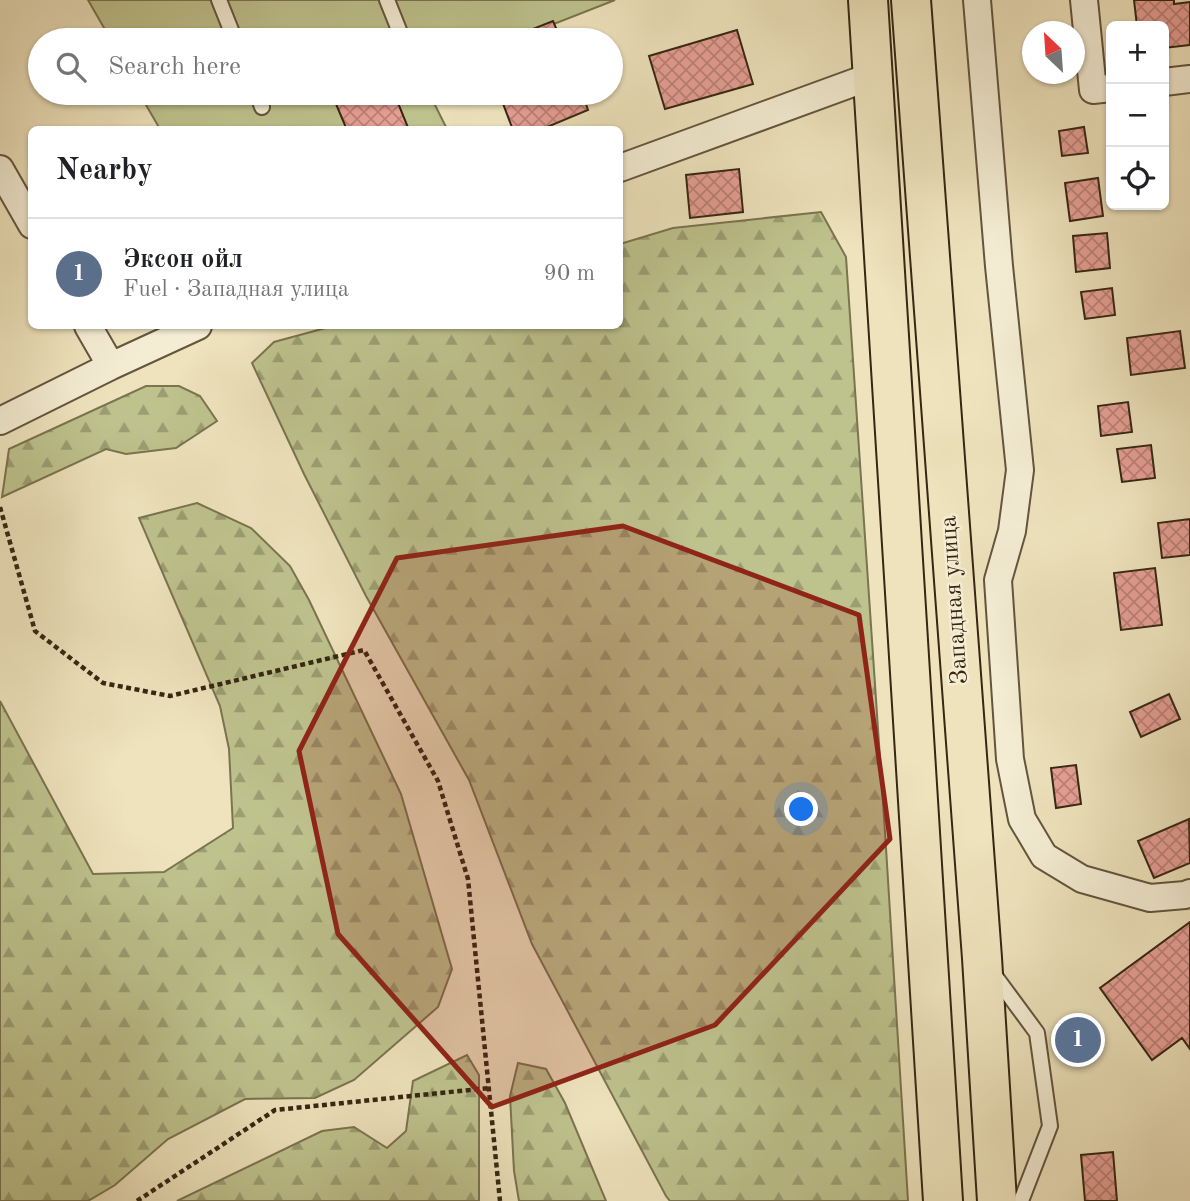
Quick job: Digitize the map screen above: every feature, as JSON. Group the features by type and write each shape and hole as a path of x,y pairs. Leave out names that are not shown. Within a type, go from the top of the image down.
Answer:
{"main road":[{"name":"Западная улица","path":"868,0 943,1201"},
{"name":"Западная улица","path":"911,0 982,958 997,1201"}],"street":[{"name":"Западная улица","path":"977,0 999,266 1020,470 1012,531 998,580 1010,759 1022,819 1044,856 1082,879 1150,898 1190,893"},
{"path":"1084,0 1093,90 1106,89"},
{"path":"623,167 872,76"},
{"path":"1169,81 1190,79"},
{"path":"0,169 28,218"},
{"path":"90,329 111,366"},
{"path":"0,421 191,329"}],"lane":[{"path":"219,0 230,28"},
{"path":"387,0 398,28"},
{"path":"982,958 1037,1033 1050,1126 1021,1201"}],"path":[{"path":"0,508 35,631 103,683 170,696 364,650 438,781 468,879 500,1201"},
{"path":"137,1201 275,1110 489,1088"}],"highlighted area":[{"path":"623,526 859,615 890,839 715,1025 492,1107 338,934 299,751 397,558"}],"green space":[{"path":"88,0 615,0 544,28 104,28"},
{"path":"146,105 435,105 446,126 158,126"},
{"path":"821,212 846,257 908,1201 670,1201 666,1196 532,944 469,780 366,596 252,363 274,342 322,329 623,329 623,243 673,228"},
{"path":"146,386 179,386 200,396 217,421 176,448 126,454 106,449 2,497 9,449"},
{"path":"197,503 251,528 290,566 309,600 401,794 452,969 438,1007 354,1080 315,1098 245,1099 168,1139 115,1185 88,1201 0,1201 0,701 93,874 164,872 233,828 229,749 220,706 139,518"},
{"path":"467,1055 479,1075 479,1201 177,1201 322,1131 354,1127 387,1148 406,1131 413,1081"},
{"path":"518,1063 546,1069 565,1103 606,1201 519,1201 514,1171 510,1096"}],"building":[{"path":"1134,0 1174,0 1174,4 1190,2 1190,45 1169,47 1169,21 1136,21"},
{"path":"553,21 556,28 535,28"},
{"path":"737,30 753,84 665,109 649,56"},
{"path":"336,105 399,105 407,126 345,126"},
{"path":"504,105 586,105 588,110 550,126 511,126"},
{"path":"1084,127 1088,153 1062,156 1059,131"},
{"path":"739,169 743,212 690,218 686,175"},
{"path":"1098,178 1103,216 1070,221 1065,183"},
{"path":"1107,233 1110,268 1076,272 1073,236"},
{"path":"1112,288 1115,315 1085,319 1081,292"},
{"path":"1180,331 1185,368 1131,375 1127,338"},
{"path":"1128,402 1132,432 1101,436 1098,406"},
{"path":"1151,445 1155,478 1122,482 1117,449"},
{"path":"1190,519 1190,555 1162,558 1158,523"},
{"path":"1155,568 1162,625 1121,630 1114,573"},
{"path":"1169,694 1180,719 1141,737 1130,712"},
{"path":"1076,765 1081,804 1056,808 1051,768"},
{"path":"1189,819 1190,863 1154,878 1138,841"},
{"path":"1190,922 1190,1049 1182,1038 1152,1060 1100,988"},
{"path":"1113,1152 1117,1201 1085,1201 1081,1155"}],"place":[{"name":"Эксон ойл","path":"1078,1040"}]}
